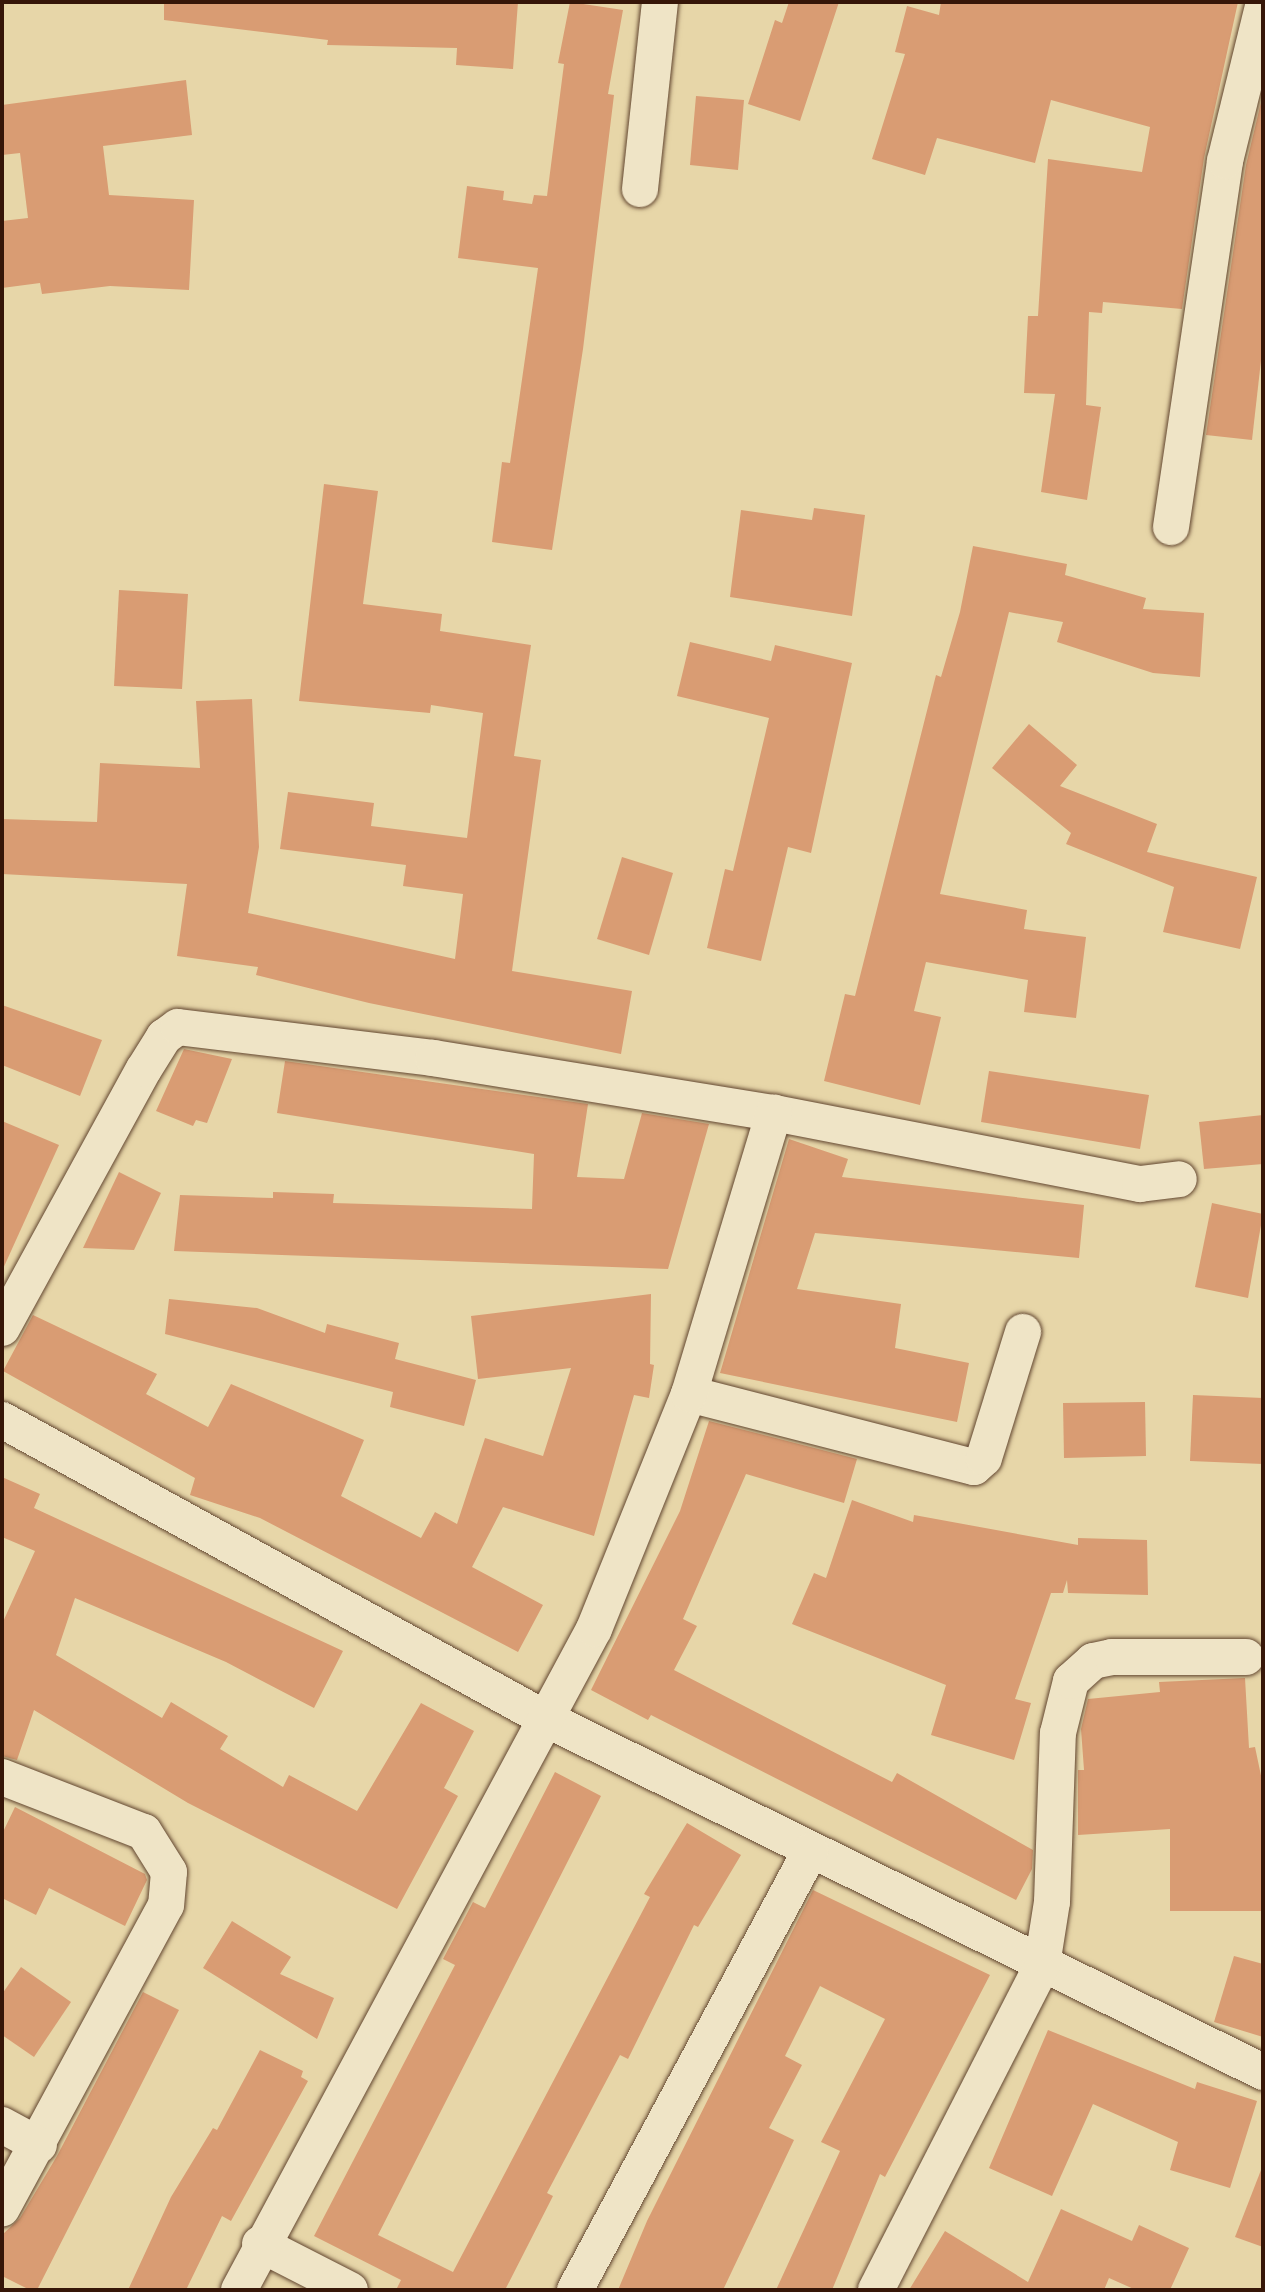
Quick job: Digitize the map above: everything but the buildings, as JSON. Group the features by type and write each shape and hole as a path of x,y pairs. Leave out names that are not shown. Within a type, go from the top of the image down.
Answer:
{"street":[{"path":"640,189 660,2"},
{"path":"1171,527 1225,161 1257,51 1263,6"},
{"path":"2,1328 144,1069 164,1037 178,1027 433,1058 774,1113 1140,1184 1179,1179"},
{"path":"239,2290 260,2244 548,1720 594,1629 689,1394 774,1113"},
{"path":"689,1394 974,1467 984,1458 1023,1332"},
{"path":"2,1420 548,1720 1263,2072"},
{"path":"876,2290 1042,1965 1052,1902 1058,1733 1071,1681 1093,1661 1112,1657 1246,1657"},
{"path":"2,1777 144,1832 169,1872 166,1905 39,2145 2,2208"},
{"path":"575,2290 810,1851"},
{"path":"2,2125 39,2145"},
{"path":"260,2244 350,2290"}]}
